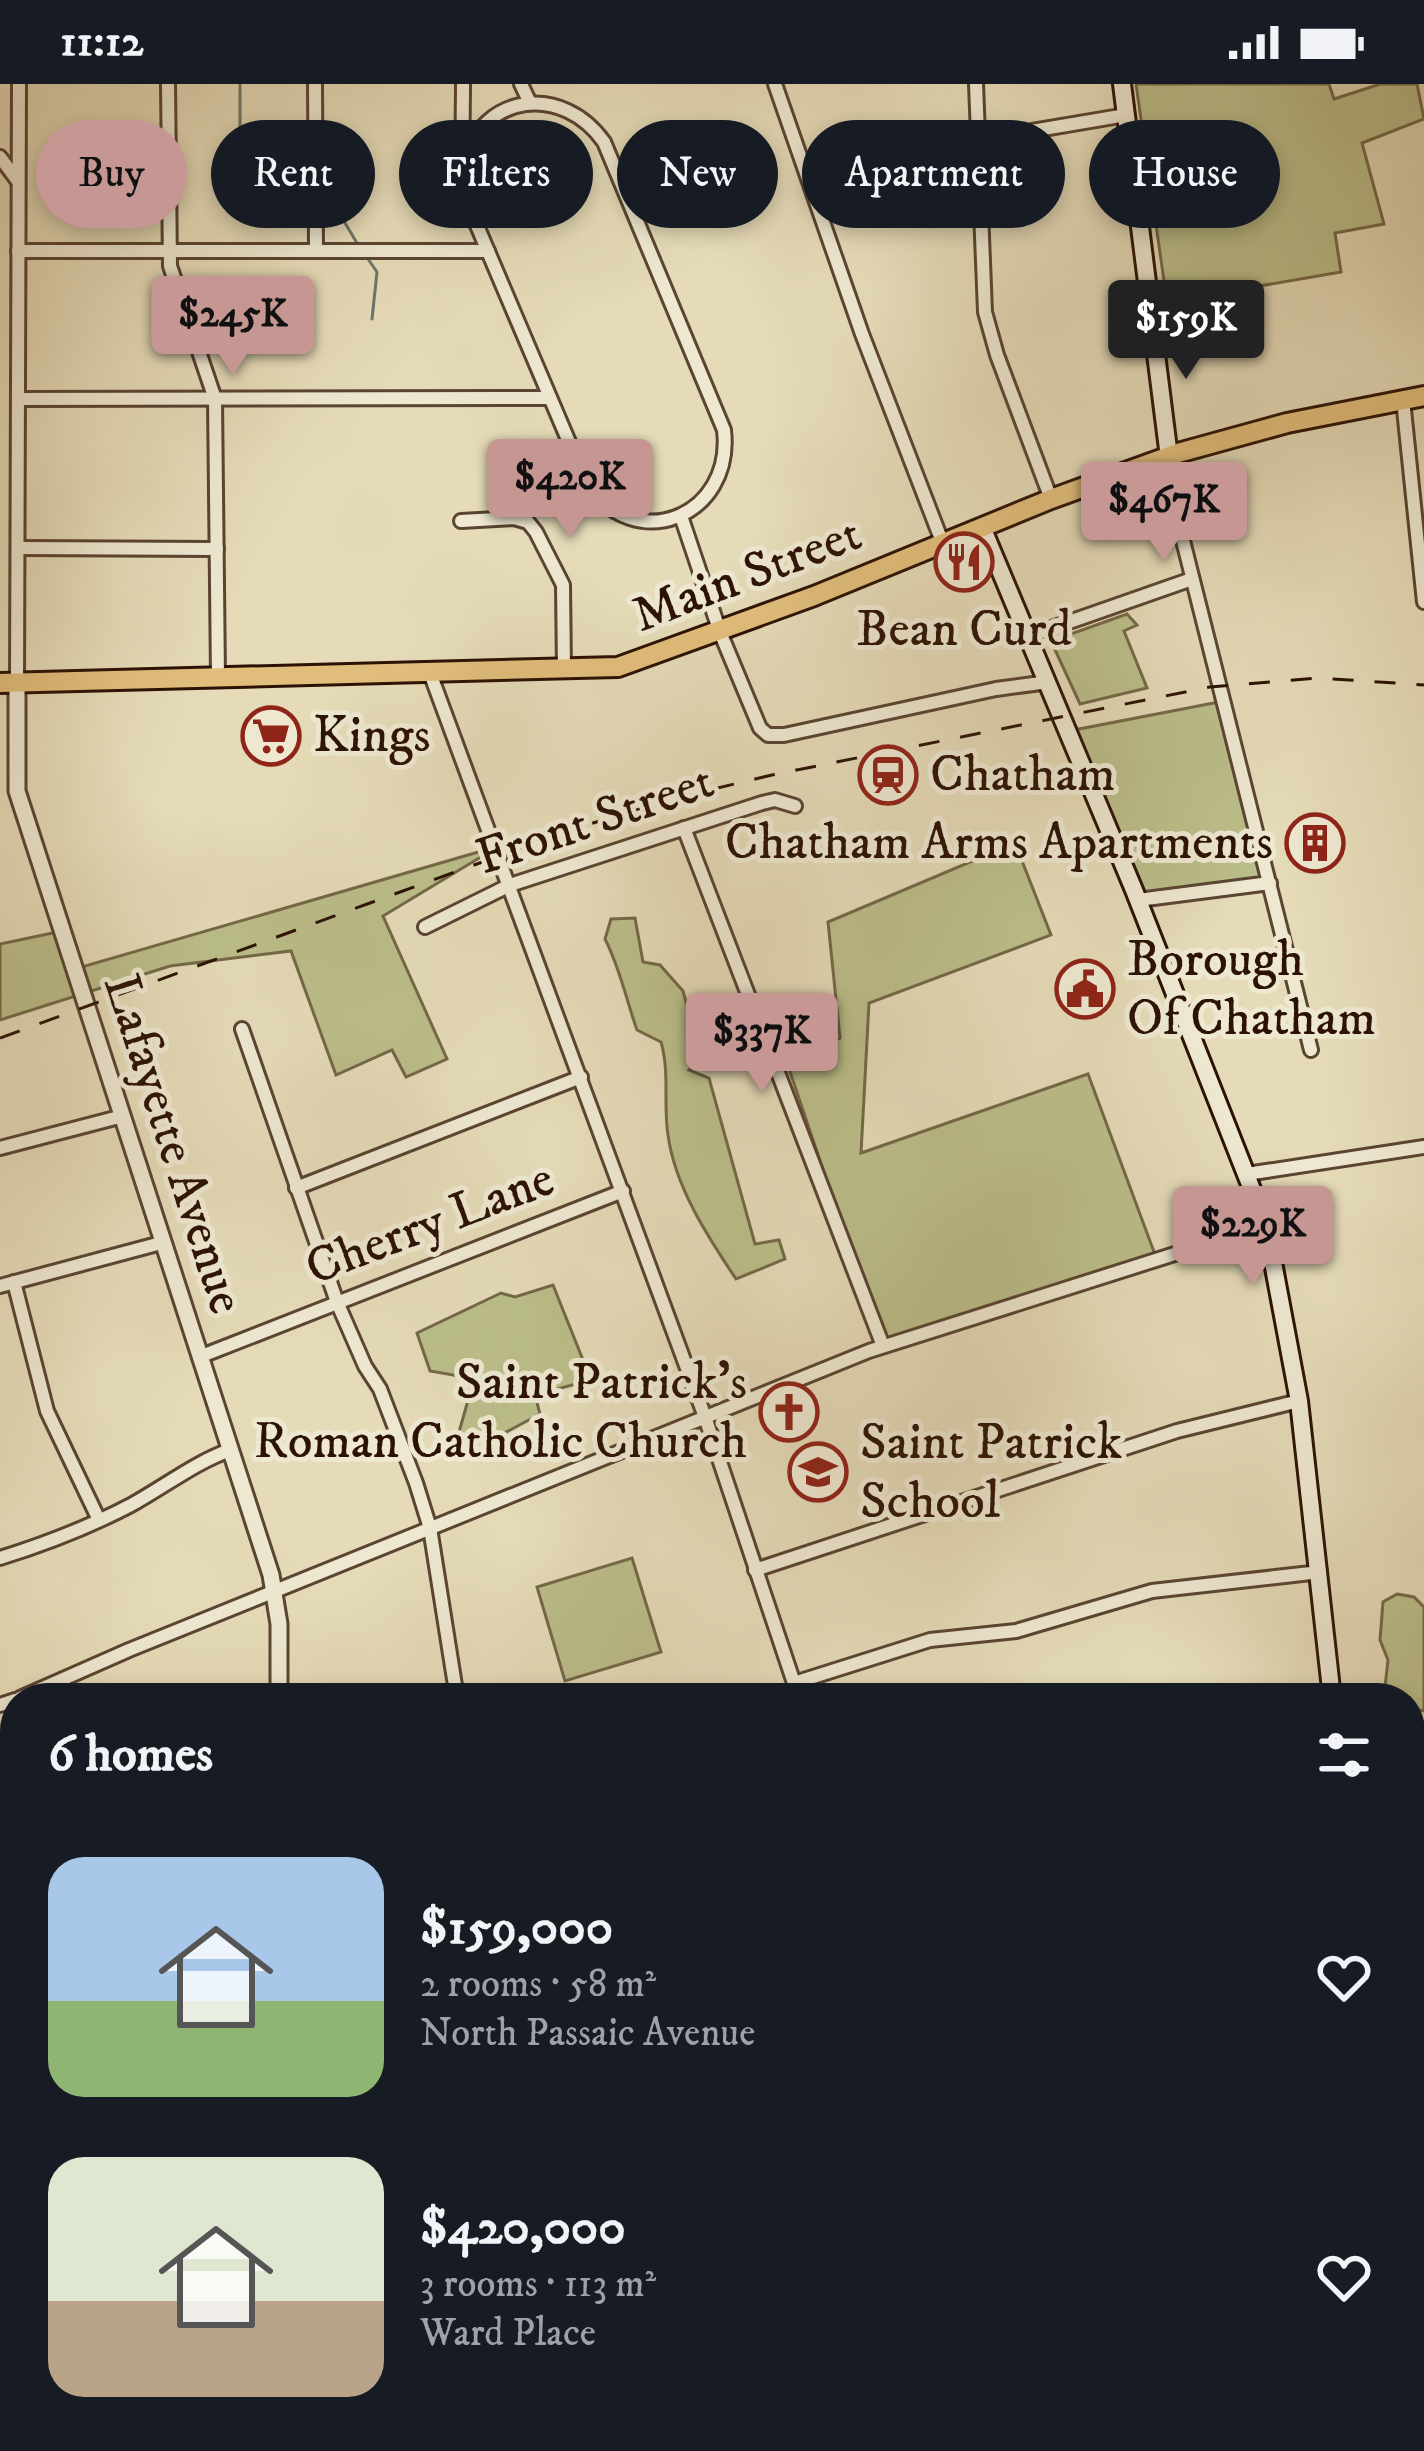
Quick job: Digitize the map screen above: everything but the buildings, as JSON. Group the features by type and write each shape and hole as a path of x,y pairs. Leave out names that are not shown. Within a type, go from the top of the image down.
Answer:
{"main road":[{"path":"1122,84 1169,457"},
{"name":"Main Street","path":"9,683 564,670 633,664 1169,457 1287,423 1424,396"},
{"path":"982,527 1138,900 1266,1225 1299,1401 1331,1683"}],"street":[{"path":"9,683 19,548 19,84"},
{"path":"168,84 170,266 215,399 218,677"},
{"path":"315,84 316,251"},
{"path":"463,84 463,120"},
{"path":"521,84 530,104"},
{"path":"775,84 862,334 943,544"},
{"path":"976,84 978,120"},
{"path":"478,228 586,482 599,500 616,512 645,521 681,516 705,499 718,480 725,445 719,416 604,142 573,112 544,103 502,112 490,120"},
{"path":"1065,126 1126,116"},
{"path":"0,157 18,181"},
{"path":"982,228 985,312 1052,499"},
{"path":"18,251 488,251"},
{"path":"18,399 550,398"},
{"path":"1402,400 1424,602"},
{"path":"1169,457 1166,473 1311,1050"},
{"path":"681,516 720,632 760,728 768,734 784,735 1048,682"},
{"path":"461,521 514,518 528,522 536,532 563,585 564,670"},
{"path":"19,548 217,549"},
{"path":"1029,636 1192,579"},
{"path":"430,673 705,1417 793,1683"},
{"name":"Lafayette Avenue","path":"9,683 8,793 274,1592 280,1683"},
{"name":"Front Street","path":"424,927 510,884 775,800 795,806"},
{"path":"684,828 883,1346"},
{"path":"1138,900 1270,883"},
{"path":"242,1029 337,1303 391,1414 430,1528 455,1683"},
{"path":"296,1188 581,1077"},
{"path":"0,1148 119,1117"},
{"path":"1247,1174 1424,1147"},
{"name":"Cherry Lane","path":"199,1358 623,1191"},
{"path":"55,1683 883,1346 1266,1225"},
{"path":"99,1520 47,1411 7,1284 161,1243"},
{"path":"755,1570 1177,1431 1299,1401"},
{"path":"0,1558 99,1520 230,1450"},
{"path":"817,1683 930,1640 1016,1631 1152,1591 1320,1572"}],"green space":[{"path":"1136,84 1329,84 1334,99 1380,84 1417,84 1424,119 1362,143 1384,224 1335,233 1341,272 1167,302 1156,228 1280,228 1280,120 1141,120"},
{"path":"1127,614 1137,625 1124,631 1147,688 1080,704 1051,641"},
{"path":"1224,701 1271,883 1138,900 1069,731"},
{"path":"1015,843 1051,935 869,1003 861,1153 1088,1074 1157,1260 882,1344 786,1060 840,1038 828,922"},
{"path":"499,846 383,916 447,1059 406,1077 392,1050 336,1075 291,951 170,966 0,1020 0,944 62,931 75,969"},
{"path":"635,918 643,962 660,965 683,991 701,1058 689,1070 709,1078 755,1244 779,1240 785,1259 736,1279 704,1229 678,1174 668,1135 661,1042 637,1030 605,939 611,919"},
{"path":"553,1285 591,1380 535,1395 540,1414 497,1437 457,1439 467,1404 459,1376 430,1371 417,1333 501,1293 515,1297"},
{"path":"632,1558 661,1652 565,1681 537,1587"},
{"path":"1397,1594 1414,1597 1424,1607 1424,1683 1385,1683 1388,1660 1380,1640 1383,1602"}],"waterway":[{"path":"240,84 240,120"},
{"path":"348,228 357,243"},
{"path":"368,259 377,272 372,319"}],"railway":[{"path":"0,1038 570,830 676,798 1210,687 1318,678 1424,685"}],"place":[{"name":"Bean Curd","path":"964,562"},
{"name":"Kings","path":"271,736"},
{"name":"Chatham","path":"888,775"},
{"name":"Chatham Arms Apartments","path":"1315,843"},
{"name":"Borough Of Chatham","path":"1085,989"},
{"name":"Saint Patrick's Roman Catholic Church","path":"789,1412"},
{"name":"Saint Patrick School","path":"818,1472"}]}
